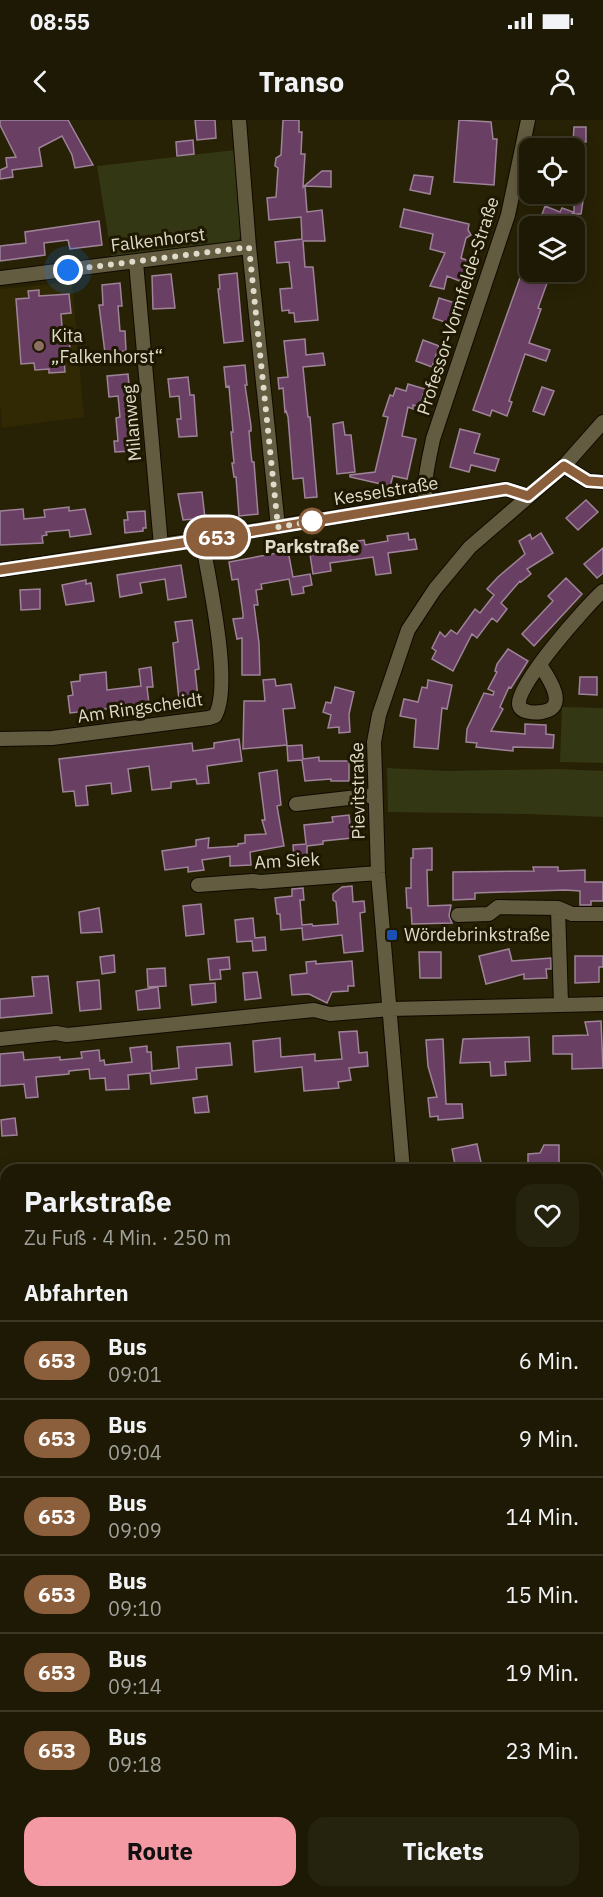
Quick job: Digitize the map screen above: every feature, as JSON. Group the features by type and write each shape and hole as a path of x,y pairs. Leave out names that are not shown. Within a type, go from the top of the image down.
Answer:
{"street":[{"path":"239,120 249,247 278,527"},
{"name":"Professor-Vormfelde-Straße","path":"426,503 424,490 433,439 508,215 528,120"},
{"name":"Falkenhorst","path":"0,278 249,247"},
{"name":"Milanweg","path":"135,262 161,546"},
{"name":"Pievitstraße","path":"403,1164 378,873 374,742 379,715 408,630 435,589 483,535 564,466 603,422"},
{"path":"564,466 588,481 603,482"},
{"name":"Kesselstraße","path":"0,570 506,489 528,496"},
{"name":"Am Ringscheidt","path":"0,739 52,738 214,716 220,703 220,655 202,539"},
{"path":"540,665 585,607 603,591"},
{"path":"296,804 375,795"},
{"name":"Am Siek","path":"198,885 378,873"},
{"path":"458,915 489,914 498,907 558,908 572,914 603,914"},
{"path":"558,908 561,1004"},
{"path":"0,1039 56,1033 67,1035 314,1010 330,1014 391,1009 603,1004"}],"shaded area":[{"name":"Kita „Falkenhorst“","path":"72,282 84,417 2,428 0,289"}],"green space":[{"path":"235,150 242,231 239,239 233,245 112,260 97,166"},
{"path":"562,707 603,708 603,763 560,762"},
{"path":"387,768 447,771 558,769 603,771 603,817 388,812"}],"building":[{"path":"0,120 68,120 93,165 75,168 72,155 62,136 39,148 42,166 12,170 13,177 0,179 0,170 7,167 6,158 16,157 0,125"},
{"path":"195,120 215,120 216,138 197,140"},
{"path":"283,120 299,120 299,132 302,132 301,154 305,154 303,187 322,171 331,171 331,187 305,186 307,212 322,210 325,241 303,241 305,267 313,267 318,320 295,322 294,313 289,313 289,310 282,311 280,289 292,288 289,262 277,263 275,242 302,239 301,217 269,220 267,198 276,197 278,168 275,166 276,158 281,155"},
{"path":"459,120 491,122 493,139 497,139 494,185 454,182"},
{"path":"574,127 586,127 586,142 585,138 573,138"},
{"path":"193,140 194,154 177,156 176,142"},
{"path":"414,175 433,177 430,194 410,190"},
{"path":"574,204 583,204 581,214 574,214"},
{"path":"545,206 560,212 562,208 573,212 572,216 542,216"},
{"path":"404,209 469,224 468,230 471,235 466,238 461,258 469,261 462,282 447,276 444,289 430,286 445,253 430,249 433,234 400,227"},
{"path":"99,221 102,245 70,249 68,240 44,243 45,255 0,261 0,246 26,243 25,232"},
{"path":"237,273 243,341 224,343 218,289 220,289 219,275"},
{"path":"171,274 175,308 153,309 152,276"},
{"path":"519,280 547,282 529,343 550,350 546,361 525,354 509,401 512,402 507,416 492,410 490,416 473,410"},
{"path":"120,283 122,306 118,306 120,331 125,331 126,351 105,353 99,305 103,305 102,285"},
{"path":"39,290 39,296 69,294 71,313 61,314 63,339 69,338 71,359 64,359 65,372 49,373 49,369 35,370 34,363 21,364 16,299 29,298 28,291"},
{"path":"439,298 455,303 448,323 433,318"},
{"path":"305,339 306,355 323,353 325,365 303,367 317,497 305,498 303,478 293,479 288,417 285,412 283,388 279,389 278,378 288,377 284,341"},
{"path":"423,340 439,346 432,367 416,361"},
{"path":"245,365 258,514 239,516 236,477 234,477 232,463 234,463 231,432 233,432 229,386 226,387 224,367"},
{"path":"128,374 137,440 133,440 133,451 115,452 114,441 118,441 116,418 120,417 118,396 109,397 107,376"},
{"path":"188,377 190,395 194,395 197,436 179,437 177,419 181,419 179,396 170,397 168,379"},
{"path":"408,384 425,389 419,407 413,405 413,409 408,407 402,436 416,439 407,479 393,476 390,486 350,477 350,475 375,472 388,417 383,416 390,395 393,396 396,388 406,391"},
{"path":"542,387 554,391 544,415 533,411"},
{"path":"343,422 345,435 351,435 355,472 337,474 333,424"},
{"path":"460,429 480,434 474,453 499,459 495,471 471,465 469,472 450,467"},
{"path":"202,492 205,518 183,520 178,494"},
{"path":"586,500 598,512 578,530 566,518"},
{"path":"69,507 69,511 85,509 91,534 70,537 69,530 46,532 47,535 42,536 43,543 0,545 0,511 23,509 24,519 45,517 44,510"},
{"path":"145,511 146,528 143,528 143,531 125,533 124,520 128,520 127,512"},
{"path":"408,533 409,540 415,539 417,549 388,553 391,573 376,575 373,557 330,563 331,571 313,574 309,548 364,540 365,545 388,541 387,536"},
{"path":"541,533 553,553 527,569 531,574 520,581 501,603 507,609 497,622 492,618 477,638 472,634 453,671 432,659 436,651 432,648 440,632 445,637 451,630 457,634 475,609 480,613 494,595 487,589 525,554 519,541 530,534 532,539"},
{"path":"603,548 603,573 597,578 584,564"},
{"path":"288,551 293,577 310,574 312,585 303,587 304,593 292,595 289,579 261,584 262,589 256,590 258,605 254,605 260,675 242,675 242,638 237,639 233,619 243,618 243,614 238,579 232,580 229,562"},
{"path":"181,565 186,597 168,600 165,579 140,583 142,593 120,597 117,575"},
{"path":"566,578 582,594 534,646 522,634 553,601 548,596"},
{"path":"86,580 86,584 91,583 94,601 66,605 62,585"},
{"path":"40,589 40,609 21,610 20,590"},
{"path":"192,620 199,669 195,670 198,697 179,700 173,643 178,642 175,622"},
{"path":"508,649 528,661 511,688 509,687 500,707 503,709 491,731 525,734 525,724 546,725 546,734 554,735 553,748 513,747 513,751 476,747 477,743 466,742 467,729 484,693 493,695 494,692 488,689 497,672 495,671 497,664"},
{"path":"151,667 153,687 147,687 149,704 70,713 68,696 73,695 71,682 80,681 80,675 106,672 107,690 141,686 139,669"},
{"path":"580,677 597,677 597,695 579,694"},
{"path":"275,679 276,686 291,684 295,708 283,709 287,745 243,749 244,701 265,701 263,680"},
{"path":"428,680 452,685 447,709 442,708 438,749 414,747 416,719 400,716 404,699 418,702 422,687 427,688"},
{"path":"335,687 354,692 349,714 350,732 339,733 339,727 328,728 331,715 323,712 326,702 331,703"},
{"path":"239,739 242,761 207,766 209,783 197,784 196,779 171,782 171,788 152,790 149,766 128,769 131,791 112,794 111,783 86,786 88,805 76,806 74,791 63,792 59,759 192,743 193,751 214,748 214,743"},
{"path":"302,745 303,759 319,757 319,761 349,761 349,781 331,781 331,779 305,781 302,760 288,761 287,746"},
{"path":"277,770 281,805 277,806 284,846 250,852 251,865 230,866 230,856 202,860 204,870 188,872 188,867 165,870 162,851 196,846 196,840 209,838 208,848 238,846 238,844 245,843 245,835 266,834 262,820 265,820 259,773"},
{"path":"349,815 352,838 323,841 323,844 307,846 307,859 294,860 293,845 306,844 304,825 333,822 332,817"},
{"path":"432,848 432,870 427,870 428,906 451,905 449,916 452,923 412,924 411,908 407,908 406,888 411,888 413,849"},
{"path":"533,867 558,867 558,871 585,870 585,882 603,882 603,901 591,901 591,905 580,905 580,891 565,890 475,893 475,899 453,900 453,872 534,871"},
{"path":"352,886 353,902 364,901 365,912 360,913 363,951 344,953 342,935 303,940 302,928 281,930 280,914 277,914 275,898 292,896 292,889 303,888 304,900 300,900 302,925 338,924 333,894 342,887"},
{"path":"201,904 204,934 186,936 183,906"},
{"path":"99,908 102,932 81,933 79,912"},
{"path":"253,918 255,938 265,937 266,950 253,951 252,941 237,942 235,920"},
{"path":"509,949 512,961 551,958 551,969 546,969 547,978 524,979 524,974 486,984 479,956"},
{"path":"419,952 441,952 441,978 420,978"},
{"path":"114,955 115,972 102,974 100,957"},
{"path":"575,956 603,956 603,967 599,967 599,982 575,983"},
{"path":"229,957 230,969 220,970 221,979 210,980 208,959"},
{"path":"316,961 316,964 352,961 354,986 348,986 348,991 332,992 327,1003 309,994 292,995 290,975 307,973 306,962"},
{"path":"165,968 166,986 148,987 147,969"},
{"path":"257,972 261,998 245,1000 243,973"},
{"path":"48,976 52,1013 0,1018 0,999 34,996 32,977"},
{"path":"99,980 101,1009 80,1011 77,982"},
{"path":"215,983 216,1002 192,1005 190,985"},
{"path":"158,987 160,1008 138,1010 136,991"},
{"path":"601,1021 603,1068 572,1069 572,1054 553,1054 553,1036 588,1035 585,1022"},
{"path":"357,1031 359,1053 367,1052 368,1066 349,1068 351,1080 338,1082 339,1088 304,1091 302,1067 255,1072 253,1041 280,1038 281,1057 315,1054 315,1061 342,1059 339,1032"},
{"path":"529,1037 530,1061 505,1062 506,1075 491,1076 490,1062 460,1063 463,1039"},
{"path":"443,1039 446,1104 462,1104 463,1118 438,1120 438,1116 430,1117 428,1098 437,1097 428,1066 426,1040"},
{"path":"230,1043 232,1065 196,1068 197,1079 151,1084 150,1073 128,1075 129,1089 106,1090 105,1078 90,1079 89,1069 69,1071 69,1074 36,1077 38,1097 26,1098 24,1084 0,1086 0,1054 23,1052 24,1060 60,1057 60,1060 82,1058 81,1052 99,1050 100,1061 104,1060 105,1065 132,1062 130,1048 147,1046 147,1052 151,1052 152,1071 179,1068 177,1047"},
{"path":"207,1096 209,1112 195,1113 193,1098"},
{"path":"15,1118 17,1135 2,1136 1,1120"},
{"path":"477,1144 481,1164 455,1164 452,1149"},
{"path":"544,1145 559,1145 559,1164 528,1164 528,1154 540,1153"}],"bus line":[{"name":"653","path":"0,570 182,543 506,489 528,496 564,466 588,481 603,482"}],"place":[{"name":"Kita „Falkenhorst“","path":"39,346"},
{"name":"Parkstraße","path":"312,521"},
{"name":"Wördebrinkstraße","path":"392,935"}],"route":[{"path":"68,270 249,247 278,527 320,520 312,521"}]}
